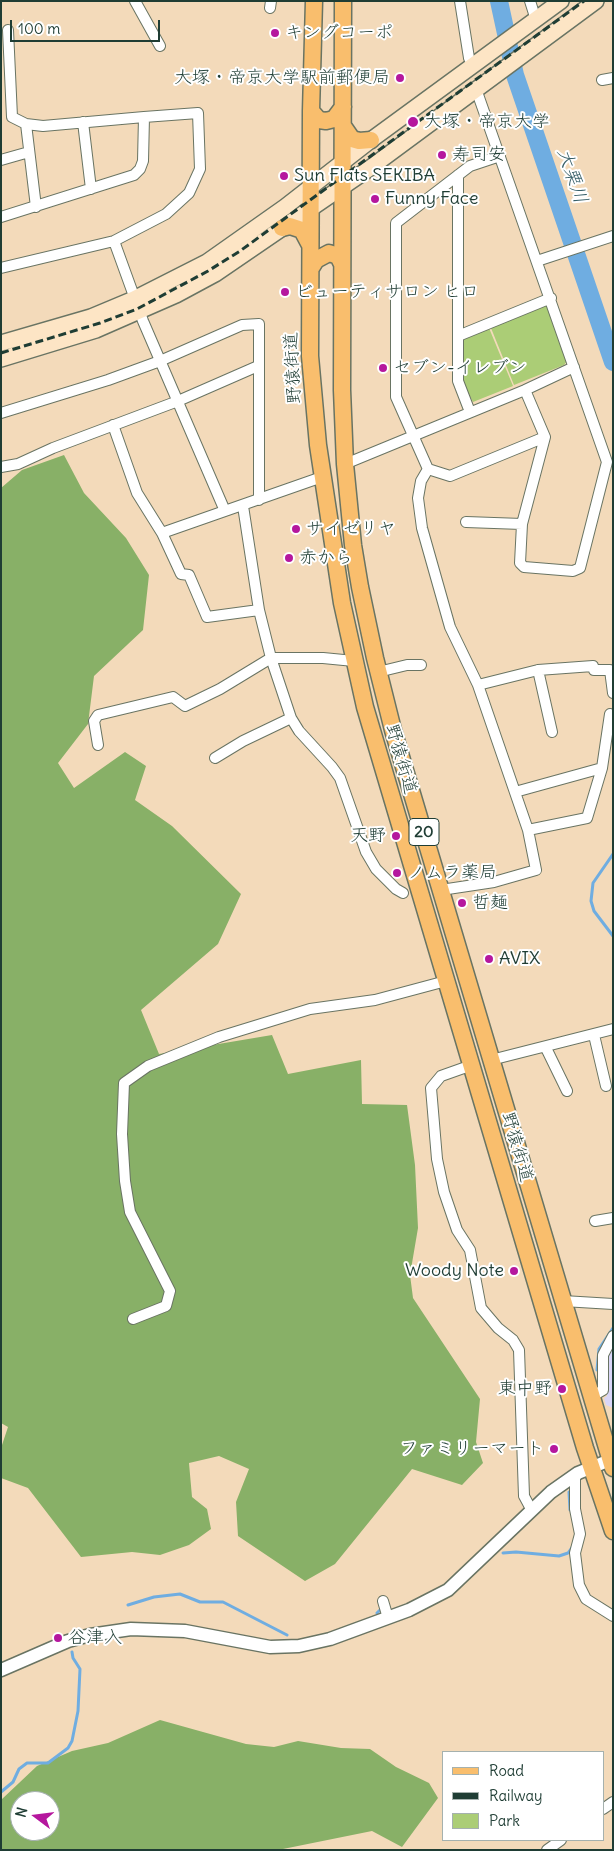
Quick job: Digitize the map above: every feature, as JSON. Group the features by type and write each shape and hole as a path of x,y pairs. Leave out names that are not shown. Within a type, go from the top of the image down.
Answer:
{"main road":[{"name":"野猿街道","path":"314,1 311,111 310,356 322,477 342,603 367,714 591,1466 613,1532"},
{"name":"野猿街道","path":"343,1 342,390 353,545 376,665 611,1464"},
{"path":"1,359 96,330 207,262 561,1"},
{"path":"1,343 137,306 215,274 343,187 596,1"},
{"path":"311,111 314,116 326,120 334,119 343,107"},
{"path":"343,126 352,139 359,141 371,140"},
{"path":"282,228 290,226 302,230 311,247"},
{"path":"311,268 316,260 329,253 338,256 342,264"},
{"path":"354,661 376,665"},
{"path":"420,892 441,890"},
{"path":"472,1065 491,1060"},
{"path":"482,1101 486,1087 493,1083 499,1087"}],"street":[{"path":"135,1 160,46"},
{"path":"460,1 469,58 477,63"},
{"path":"530,1 534,21"},
{"path":"1,268 114,241 166,214 189,193 200,169 198,114 43,126 26,124 12,117 8,30"},
{"path":"602,80 613,78"},
{"path":"481,86 500,156 607,462 580,568 573,571 524,567 520,563 522,524 545,437 525,390"},
{"path":"1,218 134,175 140,169 144,151 144,117"},
{"path":"83,122 91,189"},
{"path":"26,124 36,207"},
{"path":"1,160 29,152"},
{"path":"500,156 470,166 396,223 396,397 428,469 450,476 545,437"},
{"path":"458,176 458,380 470,412"},
{"path":"537,261 613,236"},
{"path":"114,241 137,306 225,511"},
{"path":"458,336 551,298"},
{"path":"1,412 108,380 160,361 242,325 259,324 259,500"},
{"path":"1,468 18,464 53,448 178,401 258,366"},
{"path":"346,464 525,390 574,367"},
{"path":"113,425 137,493 162,533 181,574 189,575 207,617 259,610"},
{"path":"428,469 420,481 418,498 422,528 450,627 478,685 528,830 536,870 494,882 441,890"},
{"path":"162,533 322,477"},
{"path":"243,506 259,610 271,658 291,718 299,731 340,778 366,852 376,869 396,889 403,893"},
{"path":"466,522 522,524"},
{"path":"98,745 94,721 98,716 173,697 185,706 220,689 271,658 323,658 354,661"},
{"path":"376,665 422,666"},
{"path":"478,685 538,670 593,666 594,670 610,670 613,693"},
{"path":"538,670 552,732"},
{"path":"528,830 587,818 602,768 610,714"},
{"path":"215,758 243,740 291,718"},
{"path":"515,792 602,768"},
{"path":"133,1319 166,1306 170,1291 130,1212 125,1181 122,1134 124,1083 148,1066 219,1037 310,1009 375,1000 446,981"},
{"path":"491,1060 613,1030"},
{"path":"594,1035 606,1086"},
{"path":"546,1048 567,1091"},
{"path":"472,1065 441,1076 432,1085 430,1093 437,1159 444,1192 457,1230 470,1250 481,1308 498,1328 513,1340 519,1350 524,1496 532,1509"},
{"path":"595,1221 613,1218"},
{"path":"563,1301 613,1304"},
{"path":"592,1397 603,1390 603,1355 613,1336"},
{"path":"1,1670 61,1644 110,1631 158,1628 185,1630 254,1645 286,1647 330,1639 428,1602 448,1590 532,1509 574,1475 591,1466 611,1464"},
{"path":"574,1475 575,1509 580,1534 575,1553 580,1585 586,1599 613,1616"},
{"path":"383,1601 388,1618"},
{"path":"547,1850 560,1841"}],"shaded area":[{"path":"613,1342 613,1408 606,1405 604,1398 607,1396 605,1363"}],"green space":[{"path":"545,305 548,307 567,361 564,365 514,385 491,328"},
{"path":"489,328 513,386 473,402 462,381 462,342 465,338"},
{"path":"64,455 84,493 126,538 149,575 143,630 94,676 88,724 58,763 74,788 125,752 146,766 135,800 172,826 241,894 218,944 141,1010 159,1054 272,1035 288,1074 361,1060 362,1104 407,1105 415,1165 418,1228 410,1275 413,1298 480,1399 476,1442 483,1463 462,1485 412,1469 335,1564 305,1581 238,1536 236,1502 249,1469 219,1456 189,1463 192,1497 207,1509 211,1529 189,1545 160,1555 132,1552 81,1557 28,1488 1,1478 1,1448 8,1427 1,1423 1,488 22,470"},
{"path":"160,1720 246,1744 274,1747 298,1741 341,1748 370,1749 396,1767 429,1783 438,1798 402,1847 372,1831 278,1850 1,1850 1,1800 10,1792 10,1841 60,1841 60,1791 11,1791 37,1766 72,1751 108,1743"}],"waterway":[{"name":"大栗川","path":"499,1 515,75 613,362"},
{"path":"613,854 593,883 591,901 594,911 613,936"},
{"path":"597,1370 599,1349 613,1328"},
{"path":"569,1492 570,1510"},
{"path":"503,1553 516,1552 559,1556 568,1553 573,1546"},
{"path":"128,1605 154,1597 180,1594 200,1602 223,1602 287,1635"},
{"path":"377,1613 383,1607"},
{"path":"1,1792 13,1782 19,1769 27,1763 48,1763 68,1748 72,1741 78,1711 80,1669 73,1658 72,1652"}],"railway":[{"path":"1,353 100,323 137,309 208,271 240,251 584,1"}],"place":[{"name":"キングコーポ","path":"275,33"},
{"name":"大塚・帝京大学駅前郵便局","path":"400,78"},
{"name":"大塚・帝京大学","path":"413,122"},
{"name":"寿司安","path":"442,155"},
{"name":"Sun Flats SEKIBA","path":"284,176"},
{"name":"Funny Face","path":"375,199"},
{"name":"ビューティサロン ヒロ","path":"285,292"},
{"name":"セブン-イレブン","path":"383,368"},
{"name":"サイゼリヤ","path":"296,529"},
{"name":"赤から","path":"289,558"},
{"name":"天野","path":"396,836"},
{"name":"ノムラ薬局","path":"397,873"},
{"name":"哲麺","path":"462,903"},
{"name":"AVIX","path":"489,959"},
{"name":"Woody Note","path":"514,1271"},
{"name":"東中野","path":"562,1389"},
{"name":"ファミリーマート","path":"554,1449"},
{"name":"谷津入","path":"58,1638"}]}
